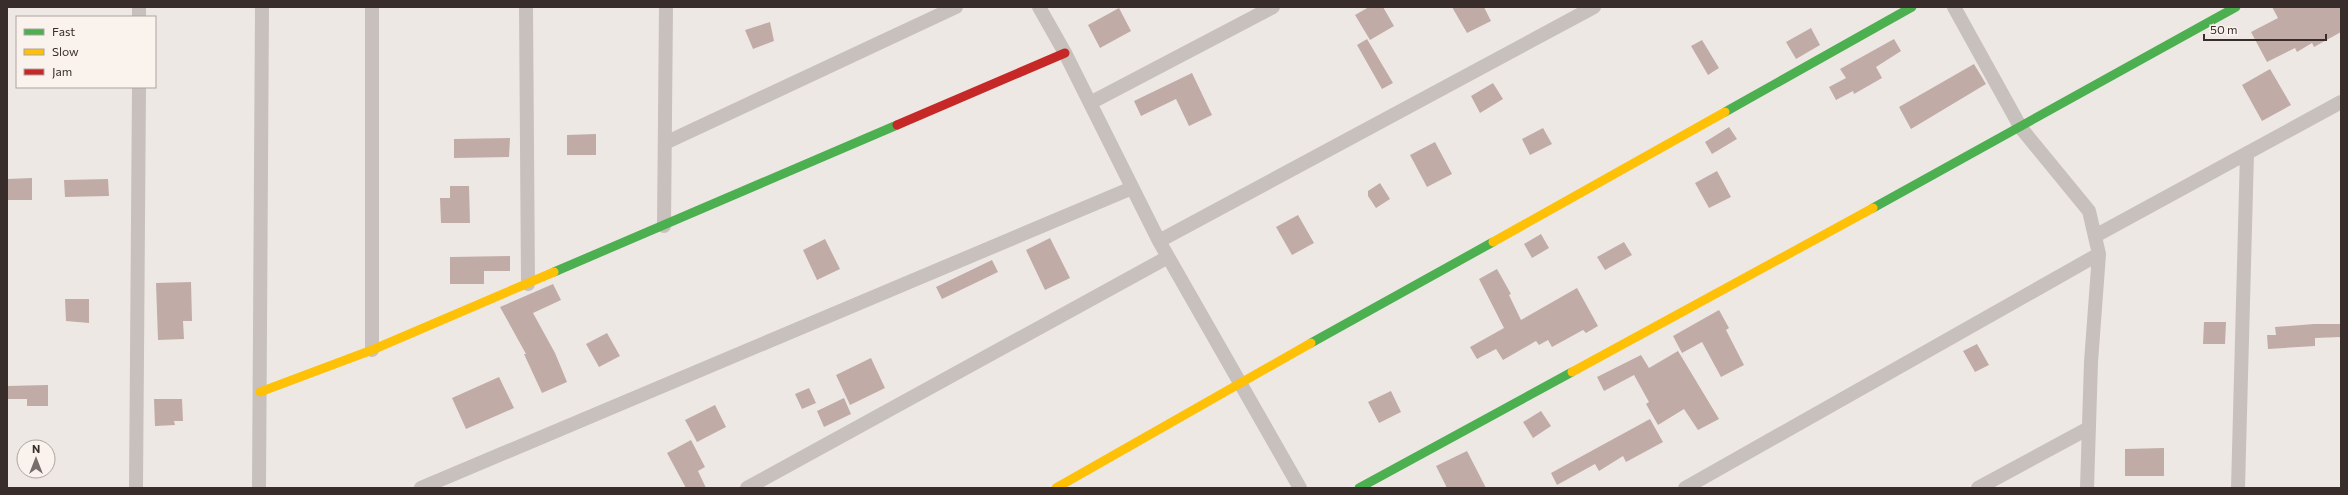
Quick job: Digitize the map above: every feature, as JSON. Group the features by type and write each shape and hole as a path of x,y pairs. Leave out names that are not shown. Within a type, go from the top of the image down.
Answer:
{"street":[{"path":"260,488 262,7"},
{"path":"372,7 372,350"},
{"path":"526,7 528,284"},
{"path":"664,226 666,7"},
{"path":"665,143 956,7"},
{"path":"1039,7 1065,53 1159,242 1300,488"},
{"path":"1090,103 1273,7"},
{"path":"1159,242 1594,7"},
{"path":"1056,488 1240,383 1912,7"},
{"path":"1954,7 2021,128 2089,211 2099,254 2090,362 2086,488"},
{"path":"1359,488 2021,128 2236,7"},
{"path":"260,392 372,350 1065,53"},
{"path":"136,488 139,88"},
{"path":"2095,236 2341,102"},
{"path":"2238,488 2247,153"},
{"path":"421,488 1132,188"},
{"path":"1685,488 2099,254"},
{"path":"747,488 1168,257"},
{"path":"1978,488 2088,428"}],"building":[{"path":"1369,7 1383,7 1394,26 1370,40 1355,15"},
{"path":"1452,7 1484,7 1491,21 1467,33"},
{"path":"2272,7 2341,7 2341,32 2314,47 2312,43 2297,52 2295,48 2267,62 2251,32 2278,18"},
{"path":"1119,8 1131,31 1100,48 1088,25"},
{"path":"770,22 774,41 753,49 745,30"},
{"path":"1811,28 1820,45 1796,59 1786,42"},
{"path":"1367,39 1393,83 1382,89 1357,45"},
{"path":"1894,39 1901,51 1876,67 1882,78 1854,94 1853,91 1836,100 1829,87 1846,78 1840,69"},
{"path":"1702,40 1719,68 1708,75 1691,46"},
{"path":"1974,64 1986,84 1911,129 1899,107"},
{"path":"2270,69 2291,105 2262,121 2242,85"},
{"path":"1192,73 1212,115 1189,126 1176,99 1141,116 1134,101"},
{"path":"1493,83 1503,99 1480,113 1471,96"},
{"path":"1729,127 1737,139 1712,154 1705,142"},
{"path":"1543,128 1552,144 1530,155 1522,139"},
{"path":"596,134 596,155 567,155 567,135"},
{"path":"510,138 509,157 454,158 454,139"},
{"path":"1435,142 1452,174 1427,187 1410,155"},
{"path":"1717,171 1731,197 1709,208 1695,183"},
{"path":"32,178 32,200 7,200 7,179"},
{"path":"108,179 109,196 65,197 64,180"},
{"path":"1380,183 1390,199 1376,208 1368,196 1368,191"},
{"path":"450,186 469,186 470,223 441,223 440,198 450,198"},
{"path":"1298,215 1314,243 1292,255 1276,227"},
{"path":"1541,234 1549,248 1532,258 1524,244"},
{"path":"1050,238 1070,278 1045,290 1026,250"},
{"path":"825,239 840,269 817,280 803,250"},
{"path":"1624,242 1632,255 1605,270 1597,257"},
{"path":"510,256 510,271 484,271 484,284 450,284 450,257"},
{"path":"992,260 998,272 942,299 936,287"},
{"path":"1497,269 1511,294 1509,295 1521,320 1577,288 1598,326 1586,333 1583,330 1552,347 1548,340 1539,345 1536,341 1503,360 1496,349 1477,359 1470,347 1504,328 1479,279"},
{"path":"191,282 192,321 183,321 184,339 158,340 156,283"},
{"path":"553,284 561,300 533,313 555,353 567,382 542,393 524,354 526,354 500,307"},
{"path":"65,299 89,299 89,323 66,321"},
{"path":"1719,310 1729,328 1726,330 1744,365 1721,377 1702,342 1682,353 1673,336"},
{"path":"2204,322 2226,322 2225,344 2203,344"},
{"path":"2314,324 2341,324 2341,337 2315,338 2315,346 2268,349 2267,335 2276,335 2275,327"},
{"path":"607,333 620,356 599,367 586,344"},
{"path":"1977,344 1989,365 1975,372 1963,351"},
{"path":"1678,351 1719,419 1698,430 1684,409 1658,425 1646,404 1649,402 1634,375 1604,391 1597,377 1641,355 1649,368"},
{"path":"871,358 885,388 850,405 836,375"},
{"path":"499,377 514,408 466,429 452,398"},
{"path":"48,385 48,406 27,406 27,399 7,399 7,386"},
{"path":"809,388 816,403 802,409 795,394"},
{"path":"1391,391 1401,412 1379,423 1368,402"},
{"path":"844,398 851,414 824,427 817,411"},
{"path":"154,399 182,399 183,421 174,421 175,425 155,426"},
{"path":"715,405 726,427 697,442 685,420"},
{"path":"1541,411 1551,426 1533,438 1523,422"},
{"path":"1650,419 1663,442 1626,462 1623,456 1599,471 1595,464 1557,485 1551,473"},
{"path":"691,440 705,467 698,471 706,488 686,488 667,453"},
{"path":"2164,448 2164,476 2125,476 2125,449"},
{"path":"1467,451 1486,488 1447,488 1436,466"}],"traffic: fast":[{"path":"1725,112 1912,7"},
{"path":"1873,208 2236,7"},
{"path":"554,272 897,125"},
{"path":"1311,343 1493,242"},
{"path":"1359,488 1572,372"}],"traffic: slow":[{"path":"1493,242 1725,112"},
{"path":"1572,372 1873,208"},
{"path":"260,392 372,350 554,272"},
{"path":"1056,488 1311,343"}],"traffic: jam":[{"path":"897,125 1065,53"}]}
